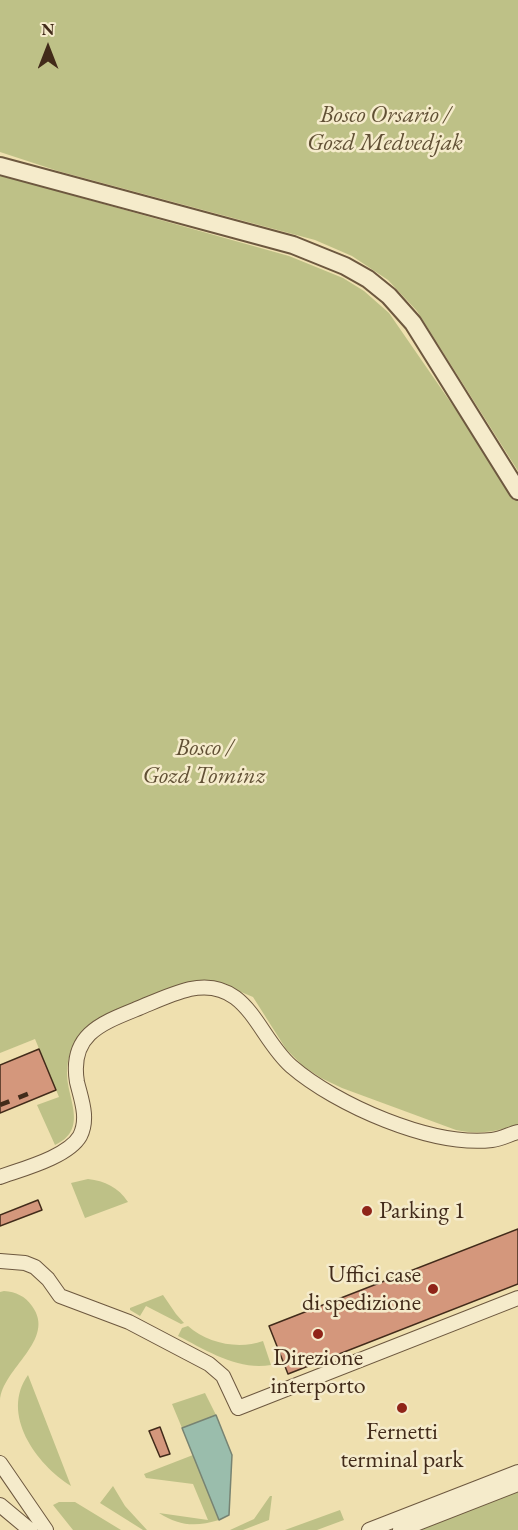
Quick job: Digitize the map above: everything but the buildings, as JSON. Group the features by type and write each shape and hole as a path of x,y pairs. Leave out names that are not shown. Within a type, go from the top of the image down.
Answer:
{"street":[{"path":"0,166 293,245 345,266 368,279 389,296 413,323 518,491"},
{"path":"0,1177 53,1156 69,1147 80,1136 83,1105 76,1059 87,1036 113,1018 161,999 192,989 208,987 225,991 238,999 252,1013 279,1052 295,1069 327,1092 369,1113 419,1131 464,1140 493,1140 518,1132"},
{"path":"0,1261 13,1260 34,1267 48,1279 60,1296 129,1322 209,1364 224,1376 238,1408 518,1298"},
{"path":"0,1463 46,1530"},
{"path":"369,1530 518,1472"},
{"path":"400,1530 518,1484"},
{"path":"0,1505 30,1530"}],"green space":[{"name":"Bosco Orsario / Gozd Medvedjak","path":"0,0 518,0 518,471 417,311 388,280 352,256 315,240 58,171 0,152"},
{"name":"Bosco / Gozd Tominz","path":"0,175 289,256 343,278 364,291 389,313 518,500 518,1124 487,1132 456,1130 342,1088 303,1066 286,1049 253,997 222,984 207,982 81,1034 71,1052 67,1067 74,1122 71,1131 55,1145 37,1105 59,1097 35,1039 0,1053"},
{"path":"88,1179 111,1186 128,1202 85,1218 71,1183"},
{"path":"0,1292 20,1295 32,1306 38,1318 38,1331 26,1354 9,1377 0,1401"},
{"path":"163,1295 184,1323 181,1324 146,1306 140,1316 130,1310 130,1308"},
{"path":"188,1326 213,1341 233,1345 263,1341 271,1365 246,1365 211,1353 178,1336 182,1328"},
{"path":"28,1375 71,1486 46,1465 26,1437 20,1421 18,1406 20,1390"},
{"path":"205,1393 216,1415 182,1428 172,1404"},
{"path":"193,1455 219,1520 203,1524 188,1524 174,1521 159,1513 208,1520 193,1484 146,1478 144,1474"},
{"path":"113,1486 125,1506 147,1530 143,1530 100,1503"},
{"path":"518,1490 518,1530 418,1530"},
{"path":"272,1496 269,1520 243,1530 230,1530 254,1519"},
{"path":"59,1502 75,1502 121,1530 73,1530 53,1505"},
{"path":"340,1510 344,1520 317,1530 285,1530"}],"shaded area":[{"path":"216,1415 232,1455 229,1515 219,1520 182,1428"}],"railway":[{"path":"0,1105 30,1093"}],"place":[{"name":"Parking 1","path":"367,1211"},
{"name":"Uffici case di spedizione","path":"433,1289"},
{"name":"Direzione interporto","path":"318,1334"},
{"name":"Fernetti terminal park","path":"402,1408"}]}
